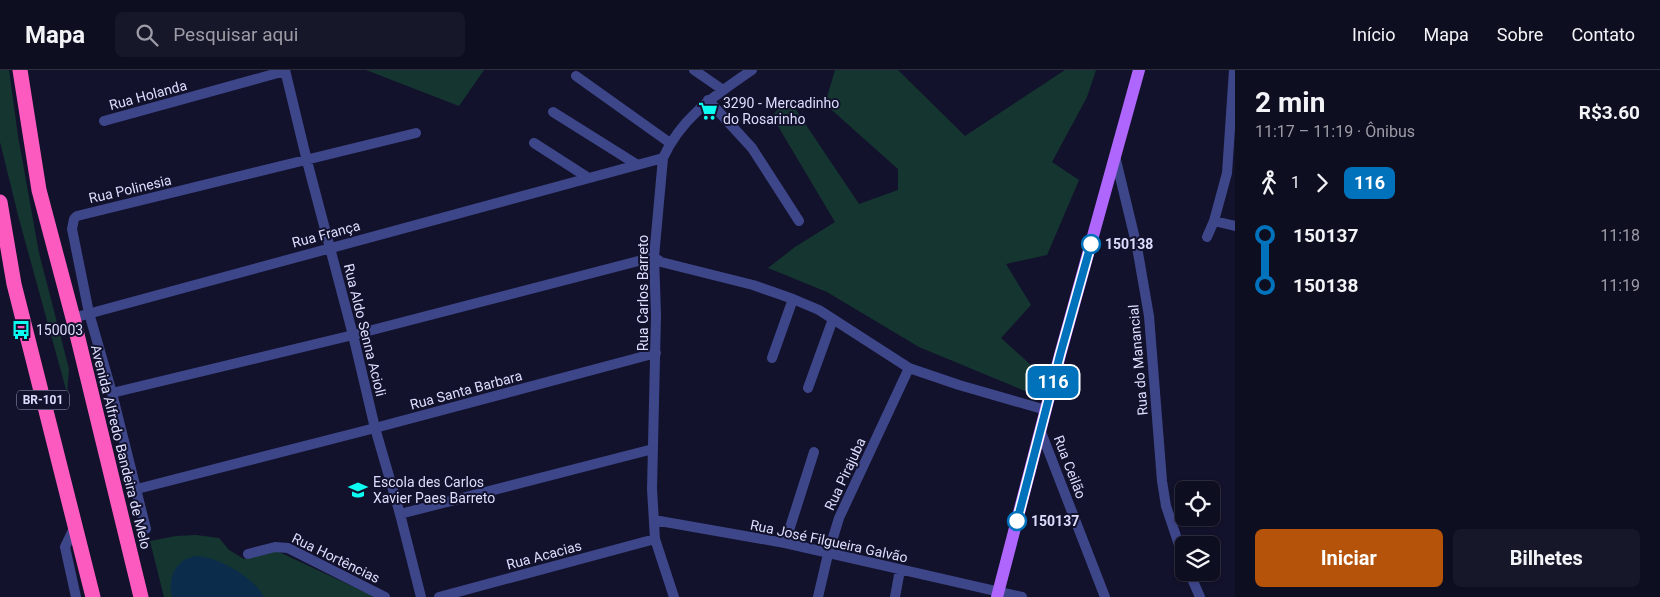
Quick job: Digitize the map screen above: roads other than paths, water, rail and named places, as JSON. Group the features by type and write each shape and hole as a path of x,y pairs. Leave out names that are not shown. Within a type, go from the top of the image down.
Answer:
{"highway":[{"name":"Avenida Alfredo Bandeira de Melo","path":"20,70 39,190 73,318 141,597"},
{"name":"BR-101","path":"0,202 14,284 93,597"}],"main road":[{"path":"998,594 1139,70"}],"street":[{"path":"694,70 723,90"},
{"name":"Rua Carlos Barreto","path":"674,597 655,539 654,520 653,449 656,315 654,257 663,158 679,130 708,100 752,70"},
{"path":"1207,237 1231,175 1234,70"},
{"name":"Rua Holanda","path":"104,121 285,71"},
{"name":"Rua Aldo Senna Acioli","path":"285,71 375,428 400,514 420,597"},
{"path":"576,76 670,143"},
{"path":"708,100 752,148 799,221"},
{"path":"553,112 636,164"},
{"name":"Rua Polinesia","path":"146,529 112,393 89,313 72,229 74,219 78,216 416,134"},
{"path":"534,143 587,177"},
{"name":"Rua do Manancial","path":"1115,156 1137,247 1149,316 1162,482 1166,506 1176,536"},
{"name":"Rua França","path":"73,318 587,177 663,158"},
{"path":"1214,221 1235,226"},
{"path":"112,393 353,335 654,257 661,262 753,285 793,299 820,310 909,368 959,385 1046,410"},
{"path":"772,358 793,299"},
{"path":"808,388 833,319"},
{"name":"Rua Santa Barbara","path":"137,489 656,353"},
{"name":"Rua Pirajuba","path":"818,597 839,518 909,368"},
{"name":"Rua Ceilão","path":"1041,432 1105,597"},
{"path":"400,514 653,449"},
{"path":"785,544 814,452"},
{"name":"Rua José Filgueira Galvão","path":"654,520 785,544 998,594 1022,597"},
{"path":"75,526 64,547 76,597"},
{"name":"Rua Acacias","path":"439,597 655,539"},
{"name":"Rua Hortências","path":"248,554 275,547 288,548 384,597"},
{"path":"895,597 900,570"},
{"path":"1193,581 1200,597"}],"water":[{"path":"196,556 214,560 234,569 253,583 264,597 172,597 171,583 175,570 183,561"}],"place":[{"name":"3290 - Mercadinho do Rosarinho","path":"708,111"},
{"name":"150138","path":"1091,244"},
{"name":"150003","path":"21,330"},
{"name":"Escola des Carlos Xavier Paes Barreto","path":"358,490"},
{"name":"150137","path":"1017,521"}]}
